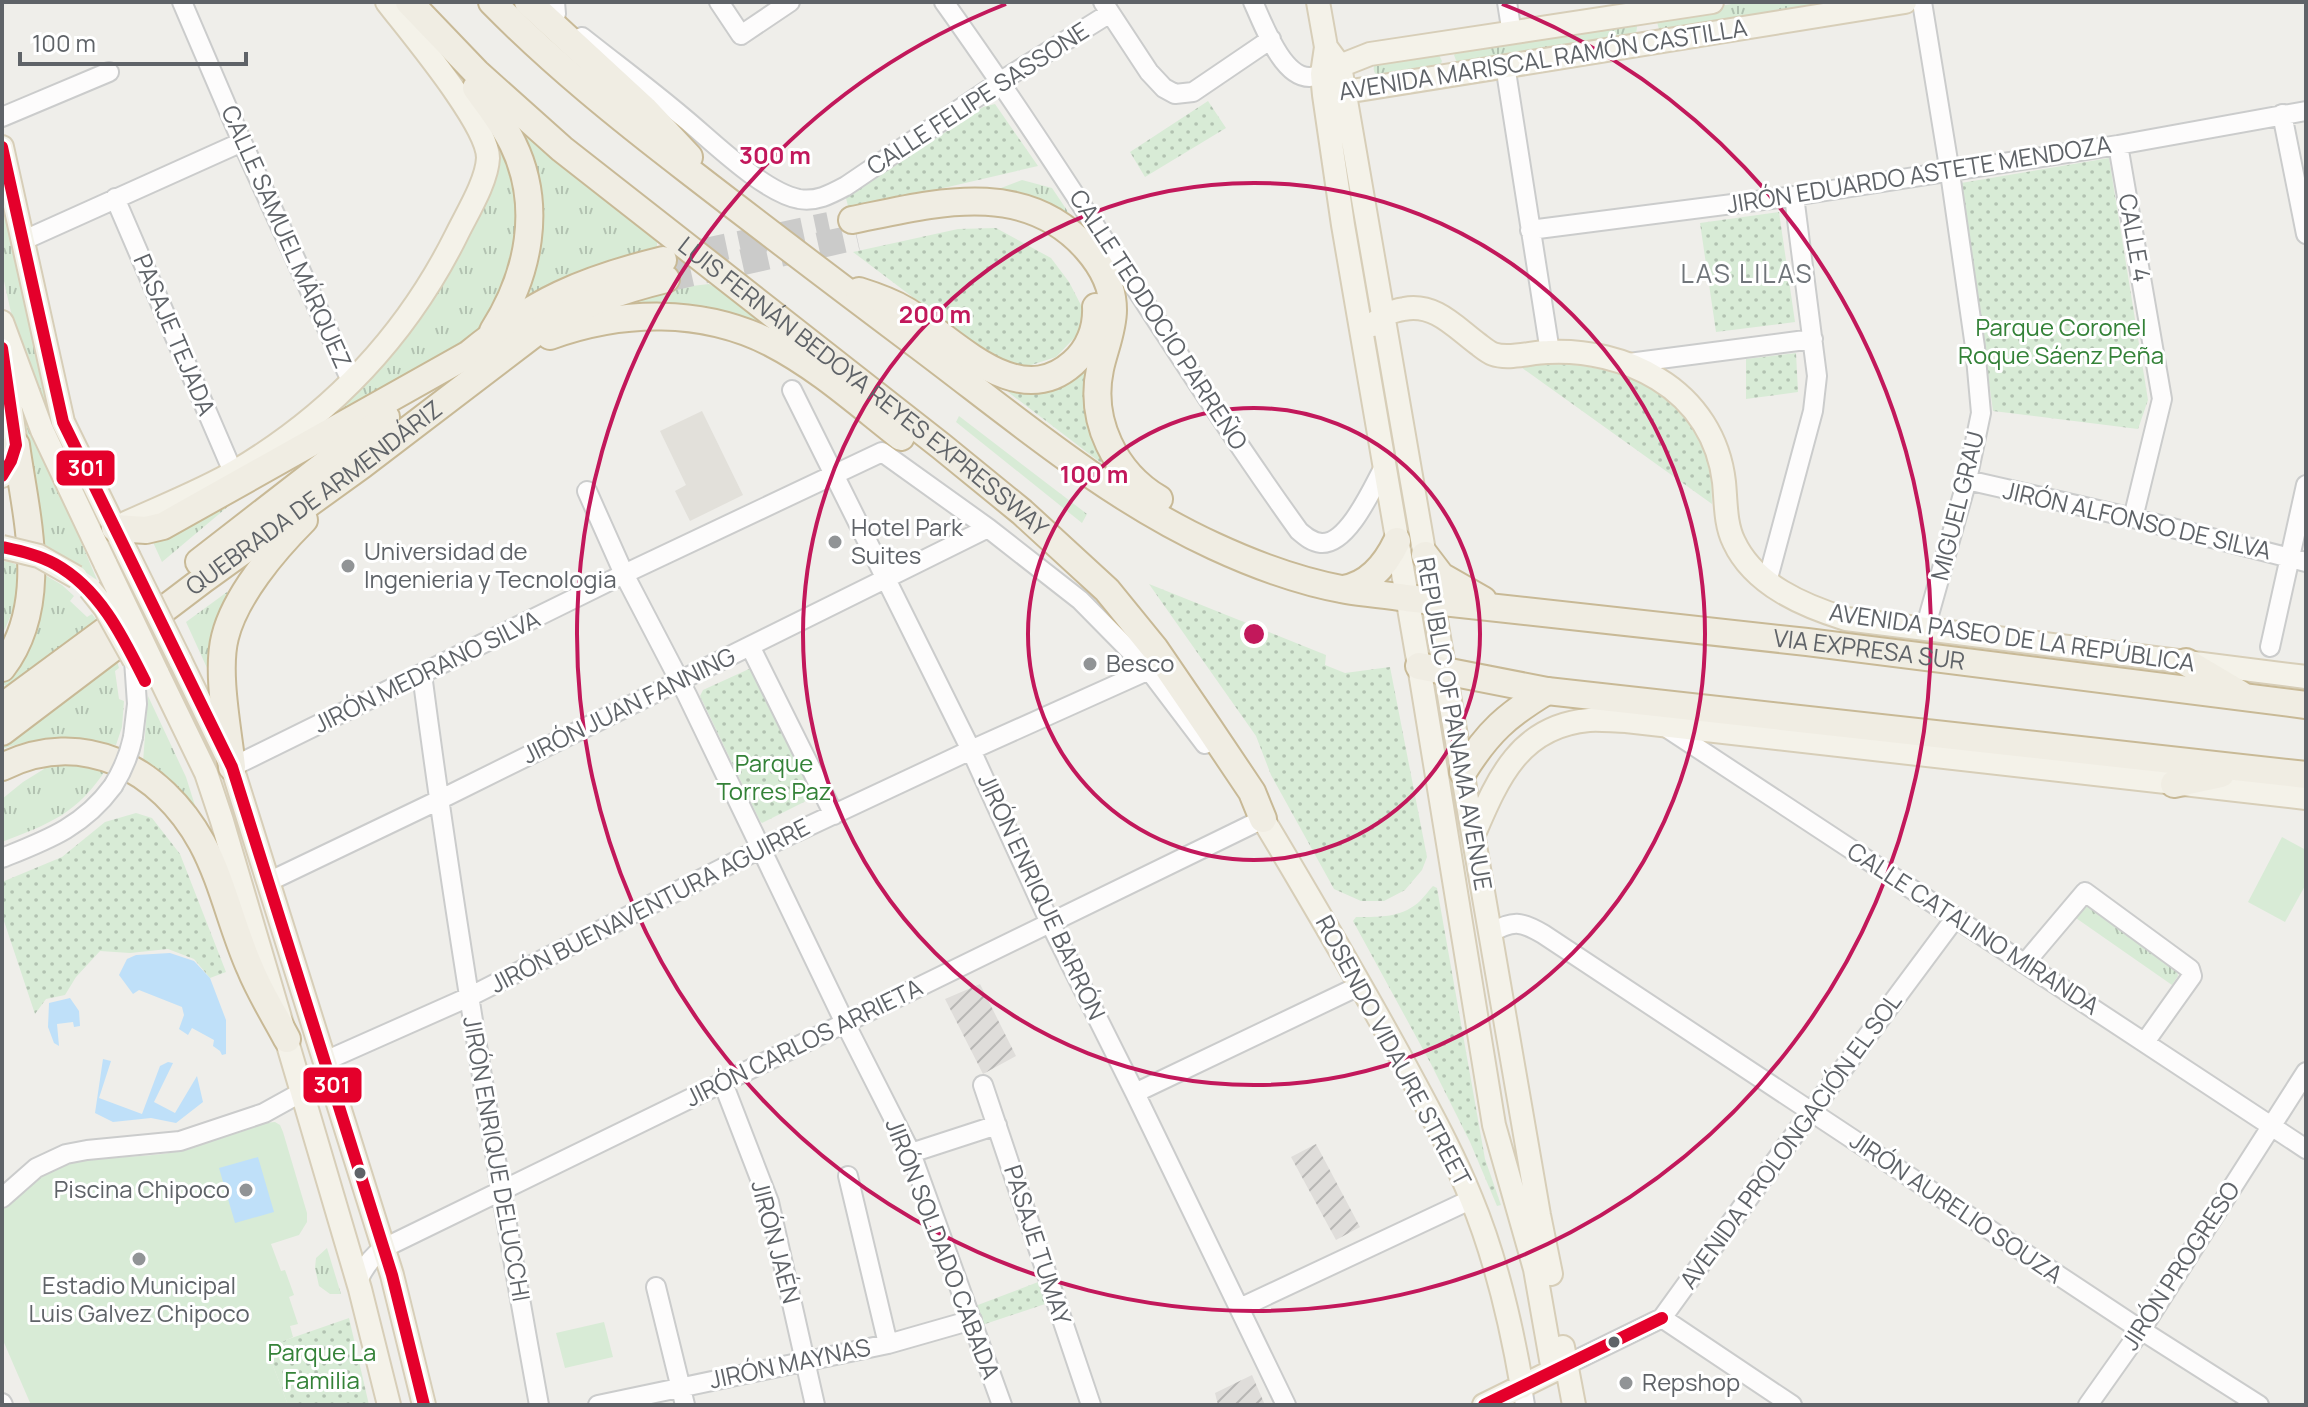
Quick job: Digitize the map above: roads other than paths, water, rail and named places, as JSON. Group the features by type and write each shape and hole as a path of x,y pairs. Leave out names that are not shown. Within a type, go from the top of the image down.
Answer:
{"highway":[{"name":"LUIS FERNÁN BEDOYA REYES EXPRESSWAY","path":"409,2 448,44 562,149 953,455 1022,512 1107,590 1155,649 1209,728 1252,792 1263,819"},
{"path":"492,2 599,100 728,202 1107,485 1160,518 1214,546 1278,572 1343,589 1353,588 1375,573 1397,541"},
{"path":"528,2 553,13 662,127 728,202"},
{"path":"448,44 508,134 524,171 529,199 528,245 520,277 489,348"},
{"path":"835,283 895,305 998,373 1021,379 1045,377 1062,371 1077,359 1092,333 1096,315 1095,299 1085,275 1057,244 1031,229 1003,221 969,218 854,229 937,203 986,201 1041,215 1070,233 1098,264 1111,292 1112,321 1100,371 1098,399 1105,434 1120,464 1144,490 1205,524 1278,572"},
{"path":"489,348 511,321 563,292 609,274 665,269"},
{"path":"115,528 137,530 163,526 489,348 584,325 648,316 699,320 770,342 807,365 1107,590"},
{"name":"QUEBRADA DE ARMENDÁRIZ","path":"2,732 200,572 361,436 489,348"},
{"name":"QUEBRADA DE ARMENDÁRIZ","path":"2,707 362,465 489,348"},
{"path":"2,668 20,634 32,573 16,445"},
{"path":"200,572 220,581 244,569 301,523 362,465"},
{"path":"232,767 222,664 225,638 253,579 301,523"},
{"path":"1425,555 1441,576 1497,607"},
{"name":"VIA EXPRESA SUR","path":"1343,589 1807,642 2306,705"},
{"path":"2186,662 2250,699"},
{"path":"1419,666 1547,691 2306,775"},
{"path":"1463,772 1493,731 1521,707 1547,691"},
{"path":"2,767 20,759 52,752 89,754 135,769 167,796 191,824 204,848 250,970 287,1039"},
{"path":"2174,784 2246,769"}],"main road":[{"path":"115,528 233,472 295,433 352,383 415,308 450,247 484,176 488,158 486,146 469,112 387,2"},
{"name":"REPUBLIC OF PANAMA AVENUE","path":"1318,2 1382,316 1446,673 1560,1368"},
{"name":"AVENIDA MARISCAL RAMÓN CASTILLA","path":"1333,82 1370,54 1712,2"},
{"name":"AVENIDA MARISCAL RAMÓN CASTILLA","path":"1333,82 1451,74 1905,2"},
{"path":"1643,13 1648,44"},
{"path":"1446,43 1451,74"},
{"name":"REPUBLIC OF PANAMA AVENUE","path":"1333,82 1363,340 1494,1125 1560,1368 1574,1405"},
{"path":"2,147 63,422 232,767 384,1248 424,1405"},
{"name":"AVENIDA PASEO DE LA REPÚBLICA","path":"1382,316 1413,307 1426,308 1439,314 1493,354 1590,354 1629,363 1660,380 1686,401 1705,423 1719,453 1728,526 1734,544 1767,582 1815,609 1846,619 2306,677"},
{"path":"1363,340 1382,316"},
{"path":"2,322 42,430 106,565 148,685"},
{"path":"2,348 16,445 2,476"},
{"path":"2,547 39,556 83,583 105,608 148,685 206,773 358,1281 389,1405"},
{"path":"1473,836 1500,777 1517,754 1535,737 1589,720 2306,798"},
{"name":"ROSENDO VIDAURE STREET","path":"1263,819 1361,985 1442,1135 1472,1199 1495,1270 1524,1396"},
{"path":"1484,1405 1524,1396 1560,1368"}],"street":[{"name":"CALLE SAMUEL MÁRQUEZ","path":"182,2 352,383"},
{"path":"719,2 741,35 790,2"},
{"name":"CALLE TEODOCIO PARREÑO","path":"944,2 1001,81 1259,475 1299,531 1310,541 1324,544 1340,536 1359,511 1384,467"},
{"path":"1253,2 1282,59 1295,73 1333,82"},
{"path":"1507,2 1512,34"},
{"name":"MIGUEL GRAU","path":"1922,2 1975,347 1981,413 1967,480 1925,629"},
{"path":"1106,7 1149,72 1164,88 1175,94 1193,92 1271,39"},
{"name":"CALLE FELIPE SASSONE","path":"553,13 743,168 774,188 800,199 824,198 846,186 1106,7"},
{"path":"1505,65 1550,352"},
{"path":"2,117 109,72"},
{"name":"JIRÓN EDUARDO ASTETE MENDOZA","path":"1530,230 1950,173 2306,111"},
{"path":"2282,114 2306,234"},
{"path":"22,241 242,142"},
{"name":"CALLE 4","path":"2118,145 2162,399 2133,518"},
{"path":"1767,582 1813,411 1817,376 1794,196"},
{"name":"PASAJE TEJADA","path":"115,198 233,472"},
{"path":"1629,363 1813,339"},
{"name":"JIRÓN ENRIQUE BARRÓN","path":"792,390 971,750 1050,923 1286,1405"},
{"name":"JIRÓN MEDRANO SILVA","path":"232,767 624,574 882,452 988,528"},
{"name":"JIRÓN ALFONSO DE SILVA","path":"1967,480 2297,559"},
{"path":"2270,647 2297,559 2306,485"},
{"name":"JIRÓN SOLDADO CABADA","path":"587,491 624,574 680,680 911,1153 1002,1405"},
{"path":"988,528 1080,600 1149,670 1263,819"},
{"name":"JIRÓN JUAN FANNING","path":"268,882 988,528"},
{"path":"750,646 834,815"},
{"name":"JIRÓN BUENAVENTURA AGUIRRE","path":"325,1061 469,997 762,848 1149,670"},
{"name":"JIRÓN ENRIQUE DELUCCHI","path":"422,674 469,997 539,1405"},
{"path":"2,858 54,838 76,824 103,800 123,771 130,754 148,685"},
{"name":"CALLE CATALINO MIRANDA","path":"1649,703 1654,716 1664,726 2306,1149"},
{"name":"JIRÓN CARLOS ARRIETA","path":"358,1281 364,1267 384,1248 1263,819"},
{"path":"2025,963 2085,892 2190,969 2192,976 2145,1042"},
{"name":"AVENIDA PROLONGACIÓN EL SOL","path":"1560,1368 1662,1318 1956,917"},
{"name":"JIRÓN AURELIO SOUZA","path":"1490,933 1507,925 1526,924 2259,1405"},
{"path":"1135,1093 1361,985"},
{"name":"JIRÓN PROGRESO","path":"2088,1405 2141,1330 2306,1072"},
{"name":"JIRÓN JAÉN","path":"723,1083 769,1202 815,1405"},
{"name":"PASAJE TUMAY","path":"983,1085 1091,1405"},
{"path":"2,1198 36,1168 66,1154 180,1141 264,1113 302,1092"},
{"path":"911,1153 997,1125"},
{"name":"JIRÓN MAYNAS","path":"848,1176 888,1344"},
{"path":"1240,1308 1472,1199"},
{"path":"656,1287 683,1396"},
{"path":"1662,1318 1792,1405"},
{"name":"JIRÓN MAYNAS","path":"598,1405 683,1396 805,1361 888,1344 972,1320"}],"water":[{"path":"170,953 194,961 210,978 226,1020 226,1054 222,1055 213,1046 214,1040 192,1028 188,1035 179,1029 184,1015 182,1007 139,990 133,994 119,975 127,959 136,955"},
{"path":"70,998 79,1011 80,1026 74,1027 73,1022 57,1024 59,1046 54,1043 48,1027 49,1003"},
{"path":"103,1059 111,1061 99,1098 142,1114 160,1066 168,1062 173,1063 154,1102 175,1113 197,1076 203,1102 176,1123 151,1118 113,1122 95,1113"},
{"name":"Piscina Chipoco","path":"258,1157 274,1212 235,1223 219,1168"}],"tunnel":[{"path":"663,260 829,225"},
{"path":"666,279 857,237"}],"place":[{"name":"Hotel Park Suites","path":"835,542"},
{"name":"Universidad de Ingenieria y Tecnologia","path":"348,566"},
{"name":"Besco","path":"1090,664"},
{"name":"Piscina Chipoco","path":"246,1190"},
{"name":"Estadio Municipal Luis Galvez Chipoco","path":"139,1259"},
{"name":"Repshop","path":"1626,1383"}],"district":[{"name":"LAS LILAS","path":"1747,274"}],"park label":[{"name":"Parque Coronel Roque Sáenz Peña","path":"2061,342"},
{"name":"Parque Torres Paz","path":"774,778"},
{"name":"Parque La Familia","path":"322,1367"}]}
